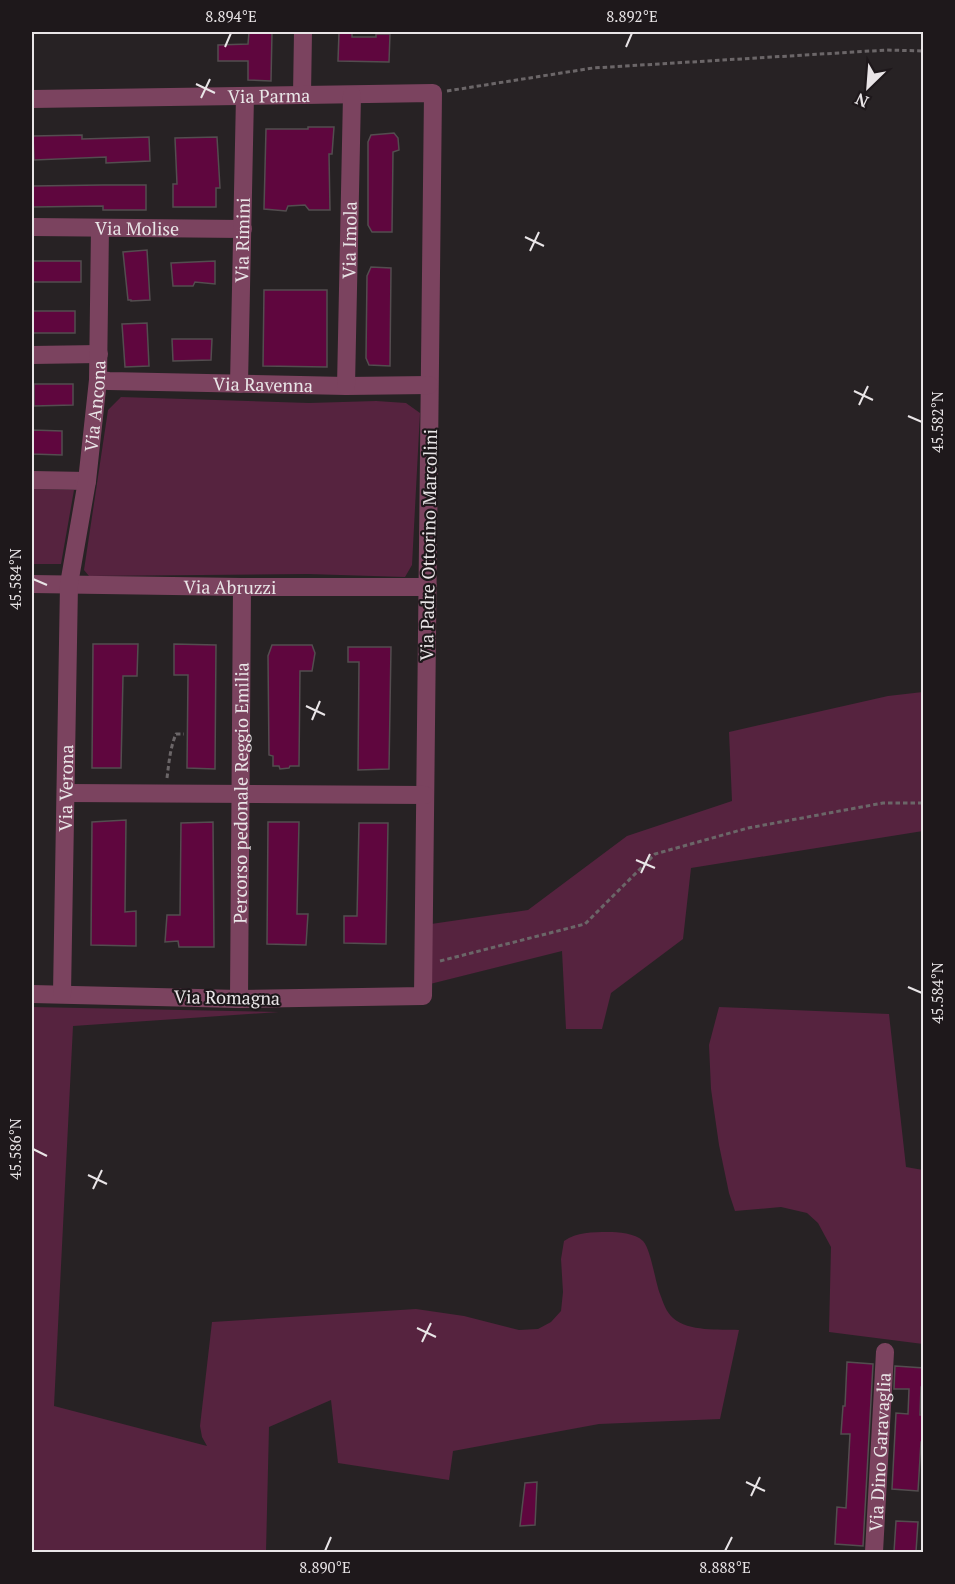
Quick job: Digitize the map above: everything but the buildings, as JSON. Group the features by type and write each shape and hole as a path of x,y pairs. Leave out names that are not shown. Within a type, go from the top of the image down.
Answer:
{"street":[{"path":"303,32 303,95"},
{"name":"Via Parma","path":"32,99 434,93"},
{"name":"Via Padre Ottorino Marcolini","path":"423,996 434,93"},
{"name":"Via Imola","path":"346,386 352,94"},
{"name":"Via Rimini","path":"239,384 245,96"},
{"name":"Via Molise","path":"32,227 243,229"},
{"name":"Via Ancona","path":"69,584 87,481 98,380 100,228"},
{"path":"32,355 99,354"},
{"name":"Via Ravenna","path":"98,380 346,386 429,385"},
{"path":"32,480 87,481"},
{"name":"Via Abruzzi","path":"32,584 242,588 428,587"},
{"name":"Via Verona","path":"62,994 69,584"},
{"name":"Percorso pedonale Reggio Emilia","path":"239,999 242,588"},
{"path":"66,793 425,795"},
{"name":"Via Romagna","path":"32,994 239,999 423,996"},
{"name":"Via Dino Garavaglia","path":"874,1552 885,1352"}],"path":[{"path":"434,93 593,68 887,50 924,51"},
{"path":"173,794 173,781 167,781 170,756 176,734 184,734"},
{"path":"422,962 442,961 585,924 655,854 748,828 883,803 924,803"}],"shaded area":[{"path":"121,397 309,403 376,401 406,403 420,413 412,565 405,577 308,574 89,576 84,570 108,410"},
{"path":"32,489 74,490 61,564 32,564"},
{"path":"923,692 923,831 691,868 683,939 611,993 602,1029 566,1029 562,951 430,984 431,924 528,910 627,836 732,801 729,732 888,696"},
{"path":"32,1007 279,1012 73,1026 54,1406 207,1446 200,1426 212,1322 416,1309 464,1316 519,1330 538,1329 551,1322 561,1311 563,1292 561,1259 564,1241 585,1233 612,1232 640,1238 646,1245 662,1300 673,1318 696,1328 739,1330 720,1419 599,1424 453,1451 449,1480 338,1463 331,1400 269,1427 266,1552 32,1552"},
{"path":"719,1007 889,1014 906,1167 923,1170 923,1344 829,1332 831,1247 818,1223 807,1213 781,1207 735,1211 719,1145 711,1089 709,1045"}]}
